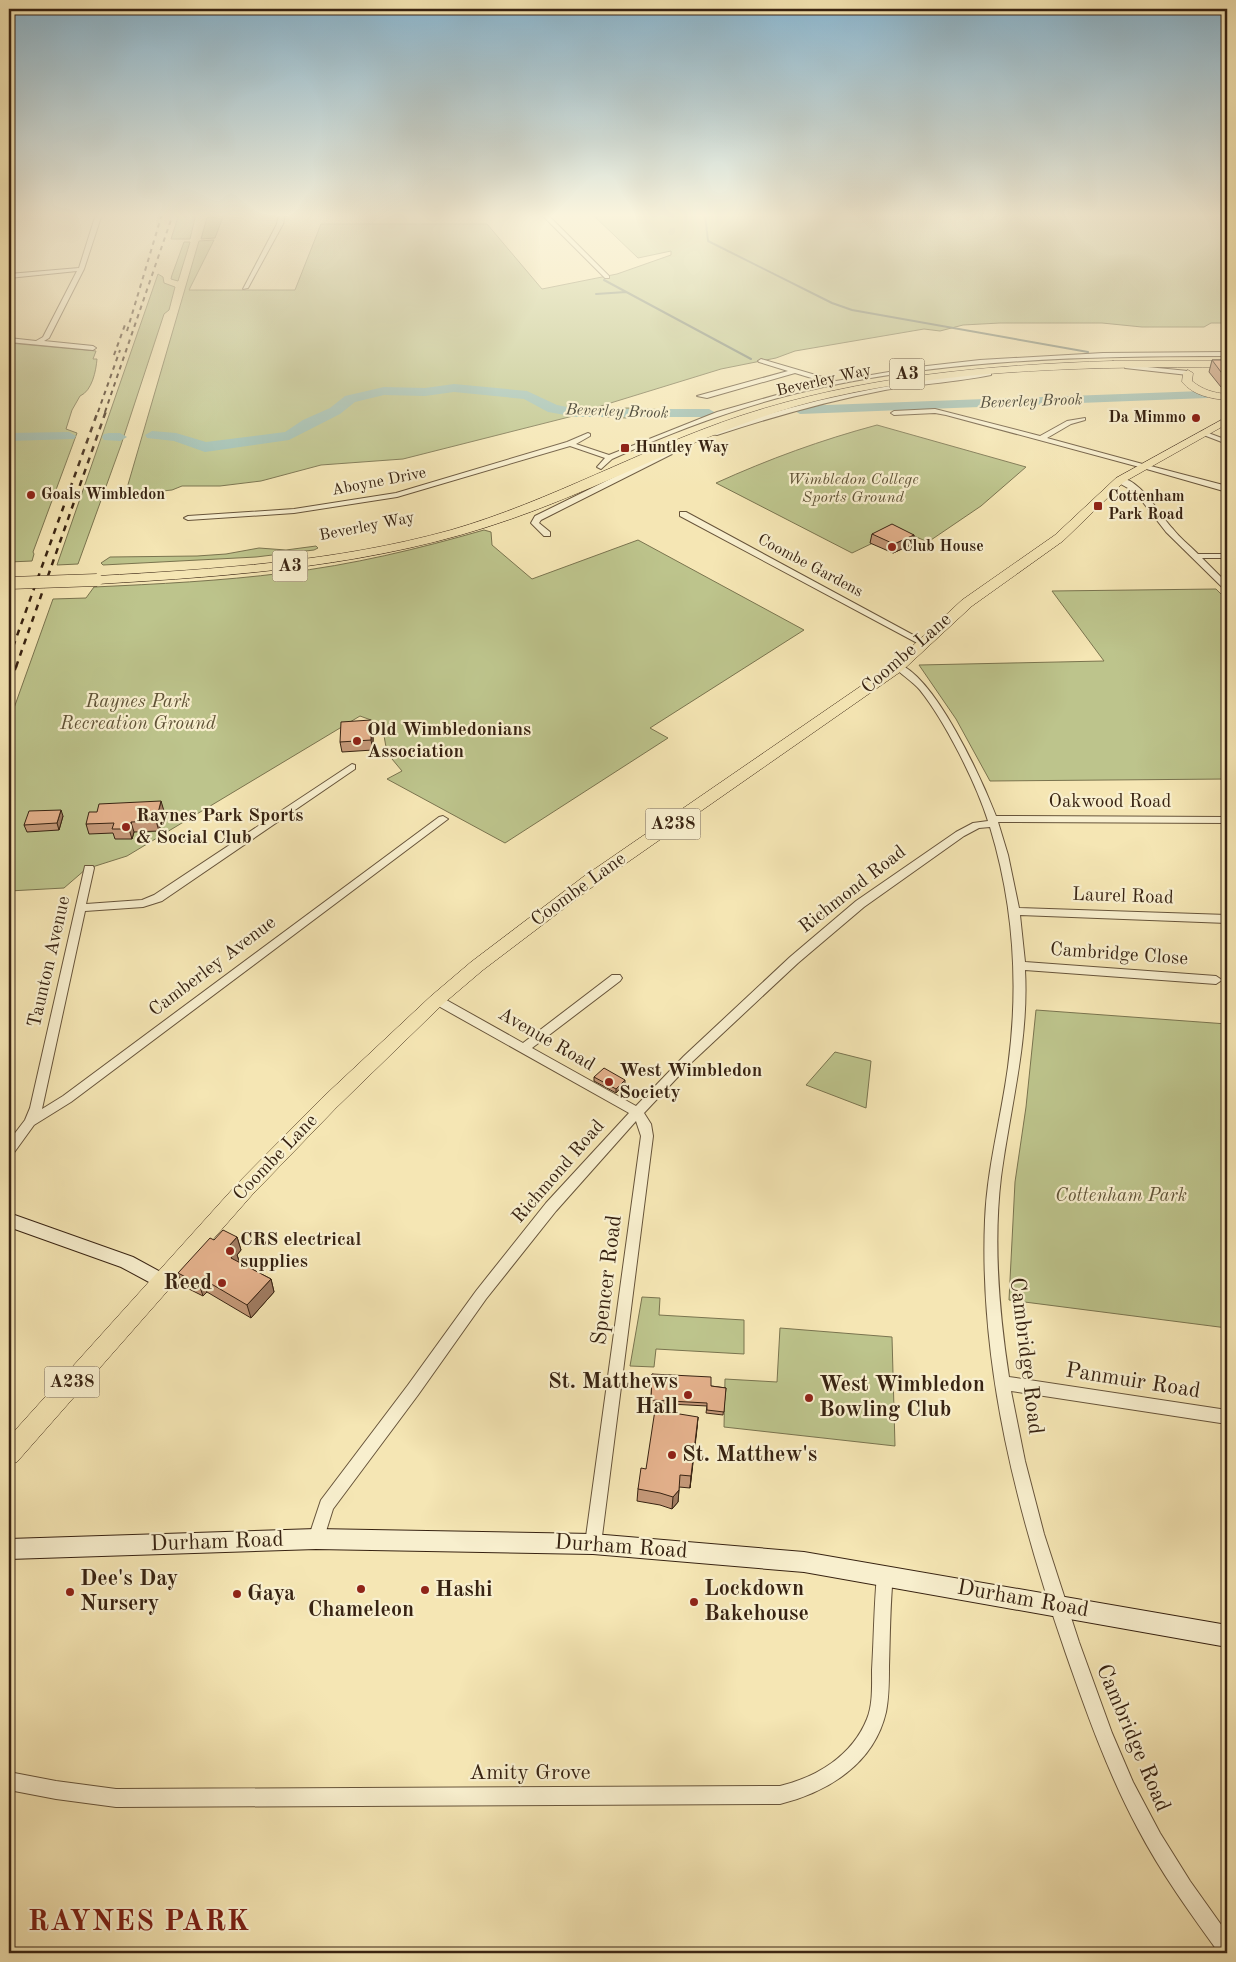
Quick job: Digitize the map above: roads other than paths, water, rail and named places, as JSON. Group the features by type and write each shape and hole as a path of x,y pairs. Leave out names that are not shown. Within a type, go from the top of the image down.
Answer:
{"main road":[{"name":"Beverley Way","path":"99,576 243,563 332,552 379,543 473,518 601,467 676,434 735,413 816,392 891,377 946,369 1046,360 1227,356"},
{"path":"1127,364 1172,366 1181,368 1188,373"},
{"name":"Beverley Way","path":"10,579 242,571 367,554 480,525 562,494 707,431 775,409 829,395 912,380 978,371 1068,365 1227,366"},
{"path":"1188,373 1205,368 1227,366"},
{"path":"1188,373 1187,382 1194,388 1227,397"},
{"name":"Coombe Lane","path":"9,1454 245,1189 316,1116 437,1000 499,949 589,881 898,667 967,603 1072,526 1105,492 1120,480 1227,420"},
{"path":"9,1220 127,1262 162,1281"},
{"name":"Durham Road","path":"9,1549 316,1539 456,1540 593,1544 795,1561 1227,1636"}],"street":[{"path":"38,342 46,338 62,306"},
{"path":"9,340 93,348"},
{"name":"Beverley Way","path":"601,467 609,457 707,418 767,399 835,383 918,368 992,360 1100,354 1227,356"},
{"path":"761,361 835,383"},
{"name":"Beverley Way","path":"547,534 535,521 599,487 661,457 729,429 808,405 874,390 984,374 1072,368 1131,367 1188,373"},
{"path":"700,396 708,396 794,371"},
{"path":"894,413 935,411 946,413 1227,489"},
{"path":"1040,439 1069,422 1083,419"},
{"path":"1203,433 1227,442"},
{"name":"Aboyne Drive","path":"188,518 294,511 397,496 570,444 588,434"},
{"path":"570,444 609,457"},
{"path":"1120,480 1138,490 1149,506 1194,556 1227,588"},
{"name":"Beverley Way","path":"562,494 599,487"},
{"name":"Coombe Gardens","path":"683,514 924,643"},
{"path":"1194,556 1227,556"},
{"name":"Cambridge Road","path":"898,667 915,678 967,759 994,821 1007,864 1016,911 1020,966 1018,1037 997,1162 991,1229 993,1298 1003,1383 1020,1470 1057,1605 1099,1720 1142,1820 1172,1872 1227,1949"},
{"path":"81,908 143,903 158,898 352,767"},
{"name":"Camberley Avenue","path":"9,1150 30,1122 67,1099 444,819"},
{"name":"Oakwood Road","path":"994,821 1227,820"},
{"name":"Richmond Road","path":"316,1539 326,1505 413,1390 481,1295 551,1207 637,1112 739,1010 860,904 960,834 978,825 994,821"},
{"name":"Taunton Avenue","path":"30,1122 36,1108 89,868"},
{"name":"Laurel Road","path":"1016,911 1227,919"},
{"name":"Cambridge Close","path":"1020,966 1216,980"},
{"path":"523,1049 616,978"},
{"name":"Avenue Road","path":"437,1000 637,1112"},
{"name":"Spencer Road","path":"593,1544 647,1136 645,1124 637,1112"},
{"name":"Panmuir Road","path":"1003,1383 1227,1417"},
{"name":"Amity Grove","path":"9,1781 56,1790 116,1798 780,1795 804,1790 825,1780 845,1764 861,1744 875,1720 880,1689 884,1575"}],"waterway":[{"path":"652,306 751,359"},
{"path":"839,306 852,310 1088,352"},
{"name":"Beverley Brook","path":"152,435 176,437 205,447 289,436 308,423 335,411 350,399 384,391 425,392 454,388 527,395 553,409 577,413 709,413"},
{"name":"Beverley Brook","path":"800,410 1202,395"},
{"name":"Beverley Brook","path":"9,437 69,436"},
{"name":"Beverley Brook","path":"109,437 120,437"}],"railway":[{"path":"127,331 135,306"},
{"path":"105,412 142,306"},
{"path":"114,355 126,322"},
{"path":"98,412 120,350"},
{"path":"9,658 98,411"},
{"path":"16,667 106,411"},
{"path":"9,685 16,666"}],"place":[{"name":"Da Mimmo","path":"1196,418"},
{"name":"Huntley Way","path":"625,448"},
{"name":"Goals Wimbledon","path":"31,495"},
{"name":"Cottenham Park Road","path":"1098,506"},
{"name":"Club House","path":"892,547"},
{"name":"Old Wimbledonians Association","path":"357,741"},
{"name":"Raynes Park Sports & Social Club","path":"126,827"},
{"name":"West Wimbledon Society","path":"609,1082"},
{"name":"CRS electrical supplies","path":"230,1251"},
{"name":"Reed","path":"222,1283"},
{"name":"St. Matthews Hall","path":"688,1395"},
{"name":"West Wimbledon Bowling Club","path":"809,1398"},
{"name":"St. Matthew's","path":"672,1455"},
{"name":"Chameleon","path":"361,1589"},
{"name":"Hashi","path":"425,1590"},
{"name":"Dee's Day Nursery","path":"70,1592"},
{"name":"Gaya","path":"237,1594"},
{"name":"Lockdown Bakehouse","path":"694,1602"}],"district":[{"name":"RAYNES PARK","path":"139,1922"}],"park label":[{"name":"Wimbledon College Sports Ground","path":"853,489"},
{"name":"Raynes Park Recreation Ground","path":"138,713"},
{"name":"Cottenham Park","path":"1121,1196"}]}
